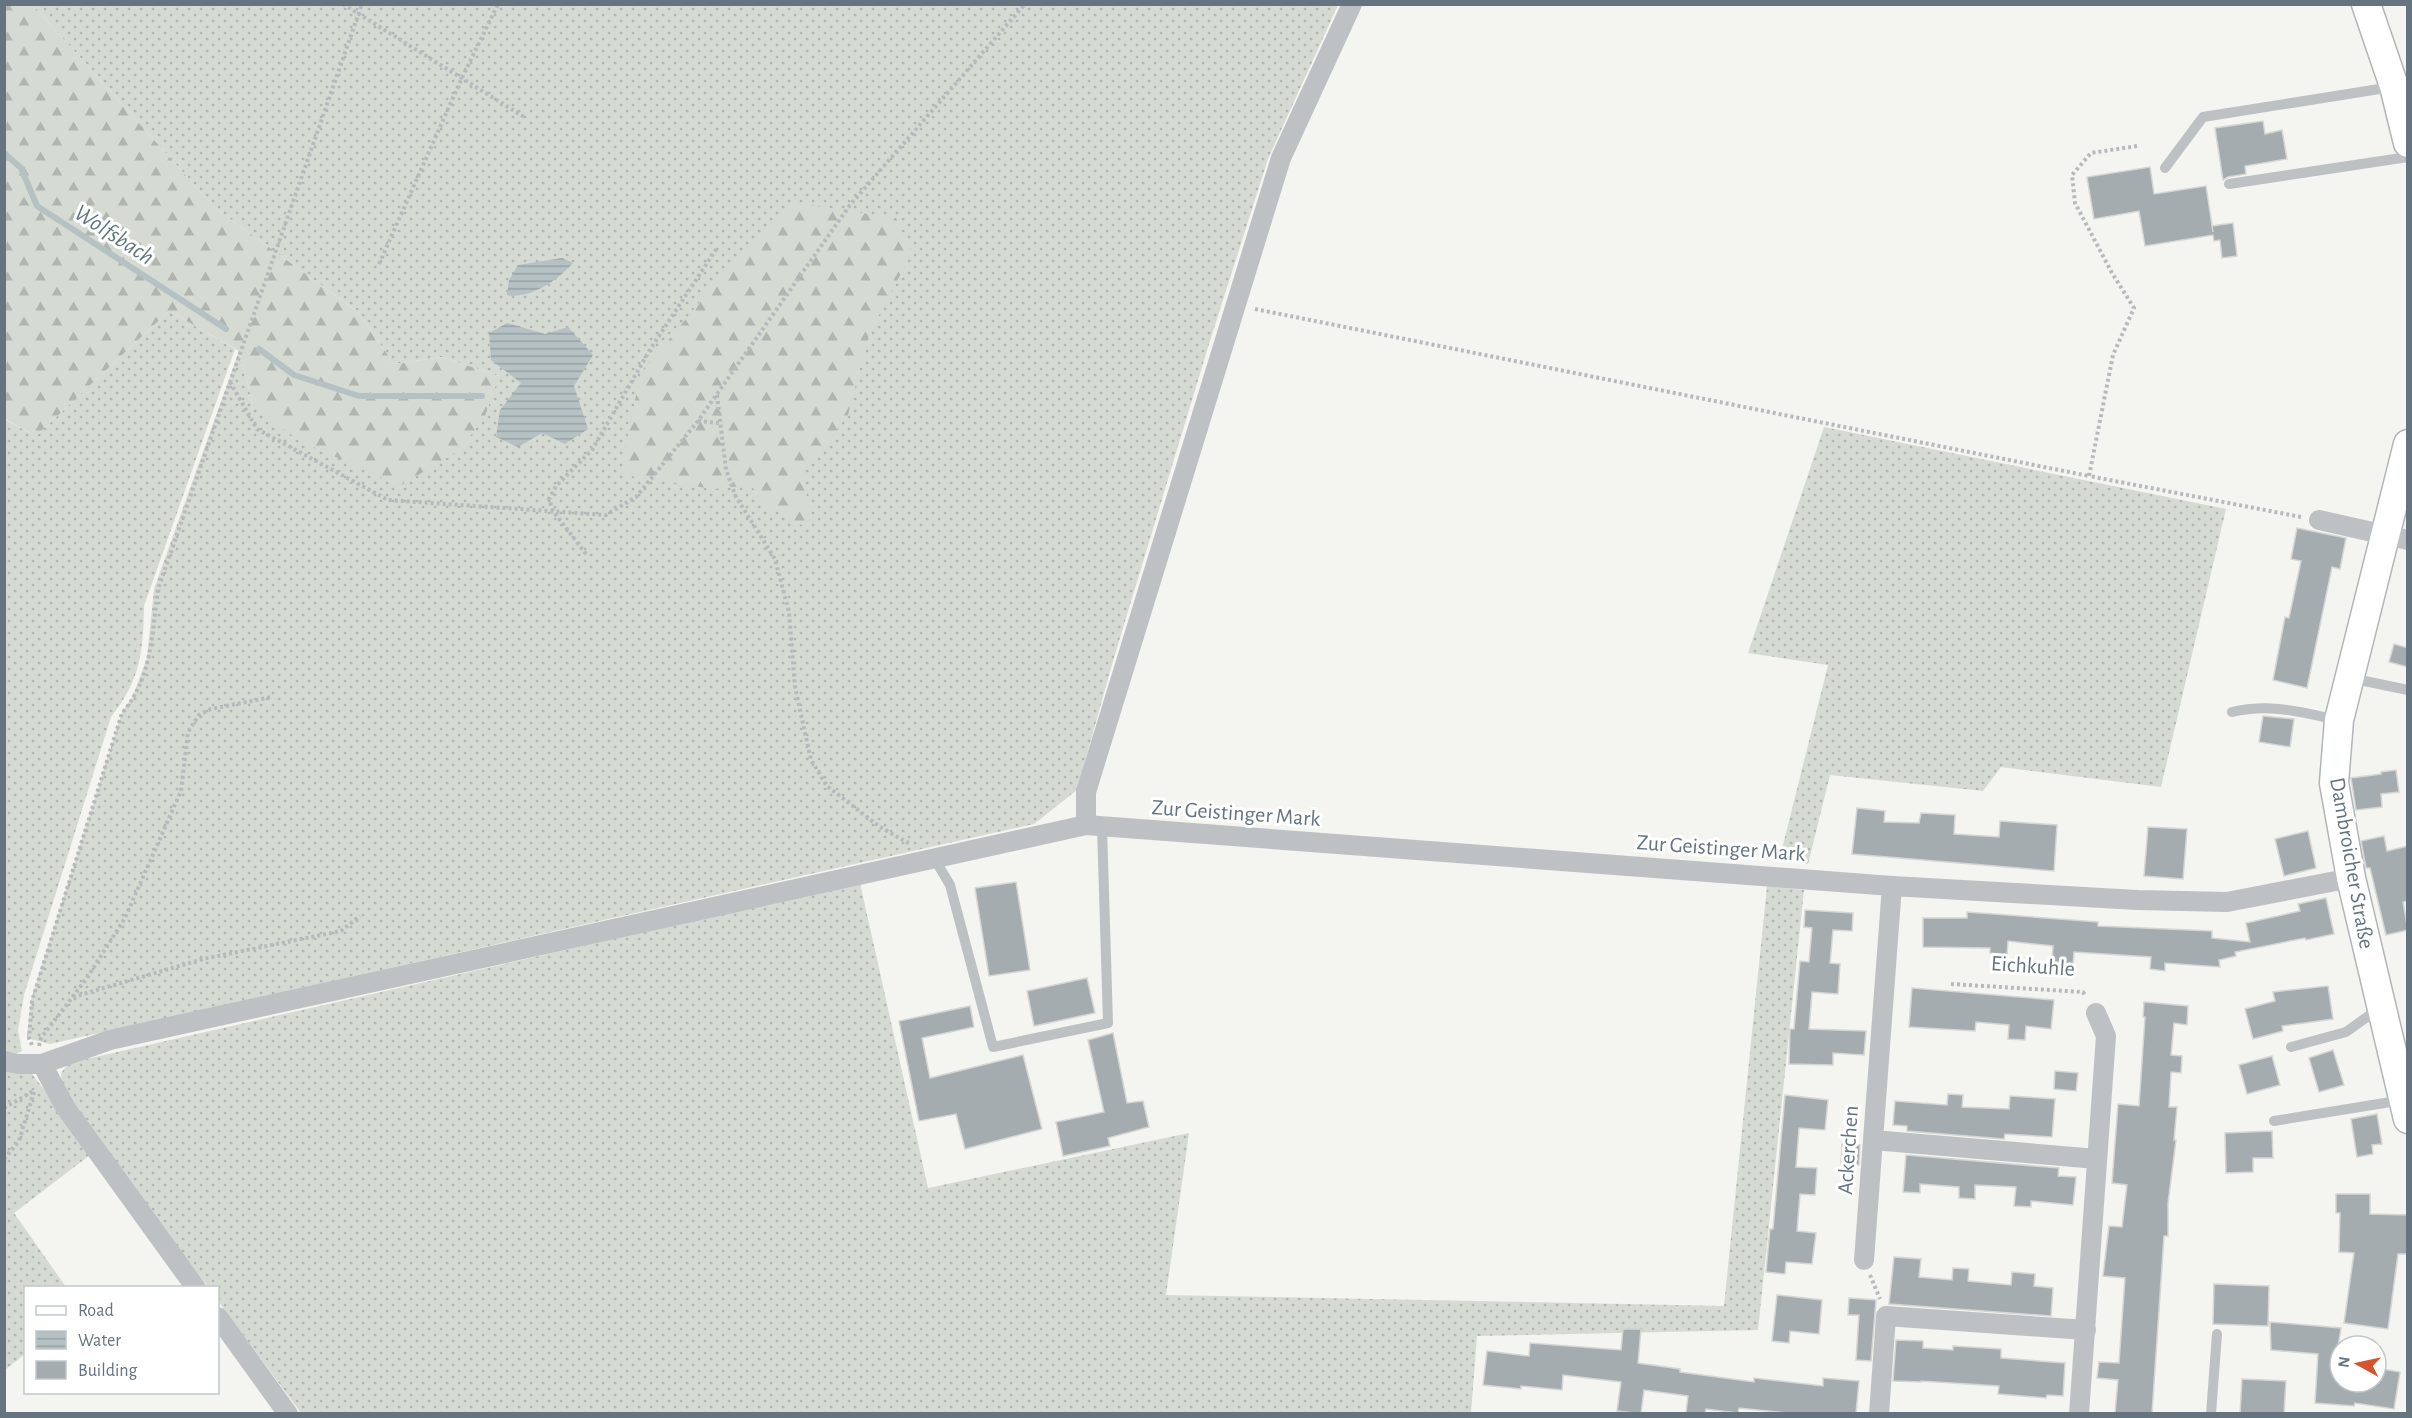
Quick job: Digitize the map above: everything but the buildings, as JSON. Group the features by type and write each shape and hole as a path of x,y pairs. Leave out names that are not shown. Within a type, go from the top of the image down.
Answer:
{"street":[{"path":"1094,826 1086,792 1281,158 1352,4"},
{"path":"2366,4 2394,86 2408,143"},
{"name":"Dambroicher Straße","path":"2406,1109 2350,878 2334,783 2339,720 2350,678 2397,538 2408,444"},
{"path":"2319,520 2397,538"},
{"name":"Zur Geistinger Mark","path":"39,1059 110,1040 934,858 1094,826 1892,886 2137,900 2227,902 2350,878"},
{"name":"Ackerchen","path":"1864,1260 1892,886"},
{"path":"2079,1413 2106,1036 2096,1013"},
{"path":"4,1061 18,1064 39,1059 65,1107 195,1286"},
{"path":"1873,1140 2097,1159"},
{"path":"1879,1413 1886,1316 2086,1330"},
{"path":"219,1318 288,1413"}],"lane":[{"path":"2165,168 2203,117 2394,86"},
{"path":"2229,184 2408,157"},
{"path":"2350,678 2408,690"},
{"path":"2232,712 2258,707 2275,707 2339,720"},
{"path":"934,858 950,885 993,1047 1108,1023 1094,826"},
{"path":"2290,1047 2346,1032 2381,1007"},
{"path":"2274,1121 2406,1109"},
{"path":"2211,1413 2217,1334"}],"path":[{"path":"343,4 461,80 524,117"},
{"path":"39,1059 29,1038 32,1001 122,713 135,698 149,660 158,589 362,4"},
{"path":"379,264 461,80 498,4"},
{"path":"230,382 257,429 388,500 606,515 636,497 698,421 850,205 1025,4"},
{"path":"2089,476 2113,355 2134,308 2112,273 2075,203 2072,175 2091,153 2137,146"},
{"path":"586,554 554,511 549,499 556,486 592,450 651,348 717,248"},
{"path":"1236,305 2319,520"},
{"path":"717,394 726,470 736,497 775,559 789,612 795,687 811,760 827,786 880,827 934,858"},
{"path":"698,421 719,423"},
{"path":"4,1159 20,1141 34,1091 41,1038 87,978 125,918 181,791 188,732 200,716 211,709 272,697"},
{"path":"72,998 203,959 341,932 360,916"},
{"name":"Eichkuhle","path":"1951,984 2083,992 2096,1013"},
{"path":"4,1108 34,1091"},
{"path":"1864,1260 1886,1316"}],"green space":[{"path":"4,5 33,5 215,208 357,311 394,364 442,357 499,376 485,416 461,449 400,486 298,440 253,405 239,351 169,311 36,436 5,419"},
{"path":"33,5 1338,5 1268,159 1113,661 1077,790 1034,824 50,1044 27,1038 31,1000 122,712 133,696 147,658 154,589 239,351 253,405 499,376 442,357 394,364 357,311 215,208"},
{"path":"795,203 896,218 912,253 869,334 848,415 803,474 813,531 764,505 751,485 713,489 632,476 621,472 640,375 707,293"},
{"path":"169,311 235,349 144,606 143,637 138,664 129,690 111,717 24,995 18,1030 22,1051 11,1056 4,1054 4,419 36,436"},
{"path":"1824,427 2226,509 2161,787 2001,767 1983,791 1830,775 1808,864 1779,861 1828,665 1748,653"},
{"path":"860,883 928,1188 1189,1133 1166,1295 1724,1306 1767,886 1804,890 1758,1330 1477,1336 1471,1413 301,1413 219,1302 219,1286 207,1286 62,1092 61,1073 69,1063"},
{"path":"5,1068 32,1074 90,1155 14,1213 65,1286 24,1286 24,1355 5,1370"}],"water":[{"path":"562,258 573,263 552,282 525,294 507,295 509,280 518,265"},
{"path":"507,323 545,334 568,327 593,355 574,386 588,429 565,444 542,433 518,447 496,437 500,410 521,383 491,360 489,333"}],"waterway":[{"name":"Wolfsbach","path":"4,153 21,168 37,206 226,329"},
{"name":"Wolfsbach","path":"259,349 294,375 359,396 482,396"}]}
